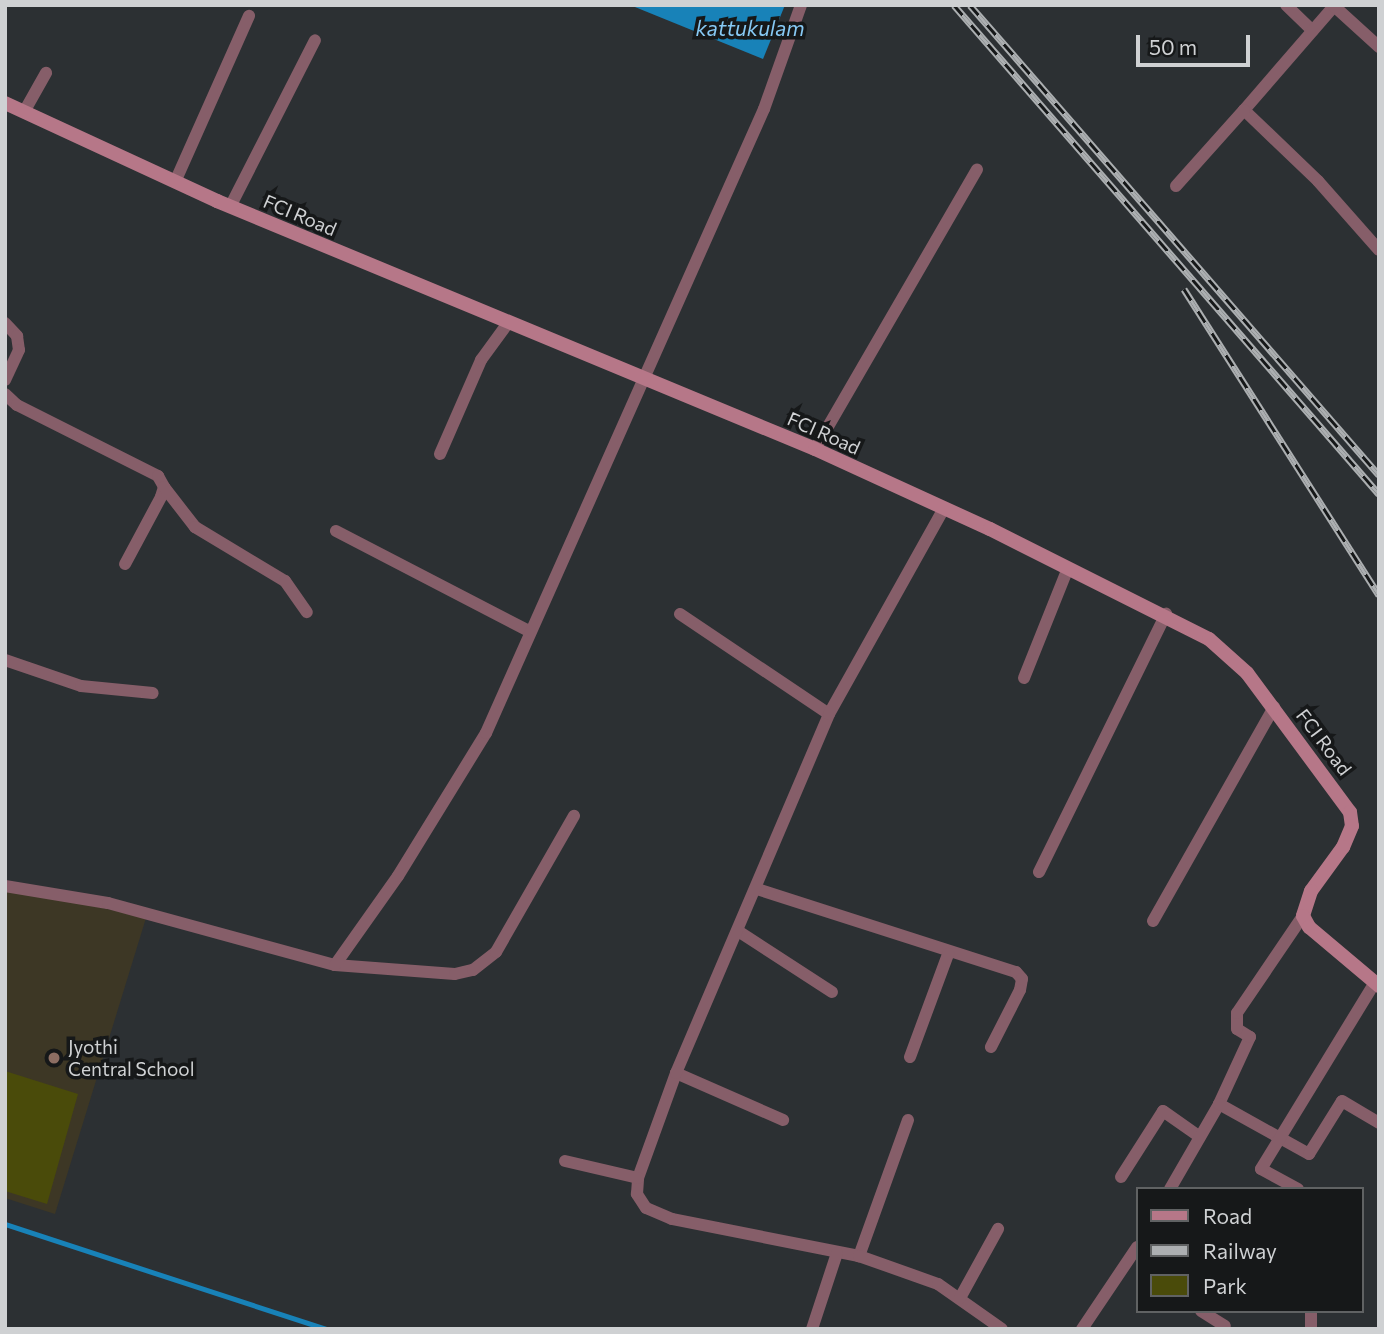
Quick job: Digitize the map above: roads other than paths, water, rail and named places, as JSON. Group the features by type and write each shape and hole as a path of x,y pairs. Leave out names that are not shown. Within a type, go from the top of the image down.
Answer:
{"street":[{"path":"335,965 398,876 486,733 529,631 646,381 732,174 764,109 801,5"},
{"path":"1286,5 1313,31"},
{"path":"1176,186 1335,6 1379,47"},
{"path":"175,182 249,16"},
{"path":"230,207 315,40"},
{"path":"24,112 46,73"},
{"name":"FCI Road","path":"5,103 230,207 815,449 1166,614 1209,639 1247,673 1338,792 1350,812 1352,826 1343,847 1311,891 1303,916"},
{"path":"1244,110 1318,181 1379,250"},
{"path":"815,449 977,170"},
{"path":"5,323 18,336 19,350 5,380"},
{"path":"440,454 481,360 508,323"},
{"path":"5,394 17,405 158,476 195,527 285,581 307,612"},
{"path":"125,564 164,487"},
{"path":"943,510 829,714 758,874 757,889 676,1073 638,1178 640,1202 653,1213 859,1256 915,1274 960,1298 1002,1329"},
{"path":"337,531 529,631"},
{"path":"1024,678 1068,568"},
{"path":"680,614 829,714"},
{"path":"1039,872 1166,614"},
{"path":"5,660 81,686 153,693"},
{"path":"1153,921 1274,707"},
{"path":"5,886 108,904 335,965 434,974 473,970 496,953 574,816"},
{"path":"757,889 948,954 1016,972 1022,979 991,1047"},
{"path":"1171,1187 1219,1104 1250,1038 1237,1029 1237,1013 1303,916 1309,928 1377,984 1278,1136 1261,1169 1294,1187"},
{"path":"738,931 832,992"},
{"path":"910,1057 948,954"},
{"path":"676,1073 783,1120"},
{"path":"1219,1104 1309,1154 1342,1101 1379,1123"},
{"path":"1121,1177 1163,1111 1200,1137"},
{"path":"859,1256 908,1120"},
{"path":"565,1161 638,1178"},
{"path":"960,1298 998,1229"},
{"path":"812,1329 837,1253"},
{"path":"1082,1329 1132,1267"},
{"path":"1204,1313 1225,1326"}],"water":[{"name":"kattukulam","path":"630,5 785,5 763,59"}],"waterway":[{"path":"5,1224 327,1329"}],"railway":[{"path":"954,5 1379,494"},
{"path":"970,5 1379,475"},
{"path":"1184,289 1379,595"}],"place":[{"name":"Jyothi Central School","path":"54,1058"}]}
